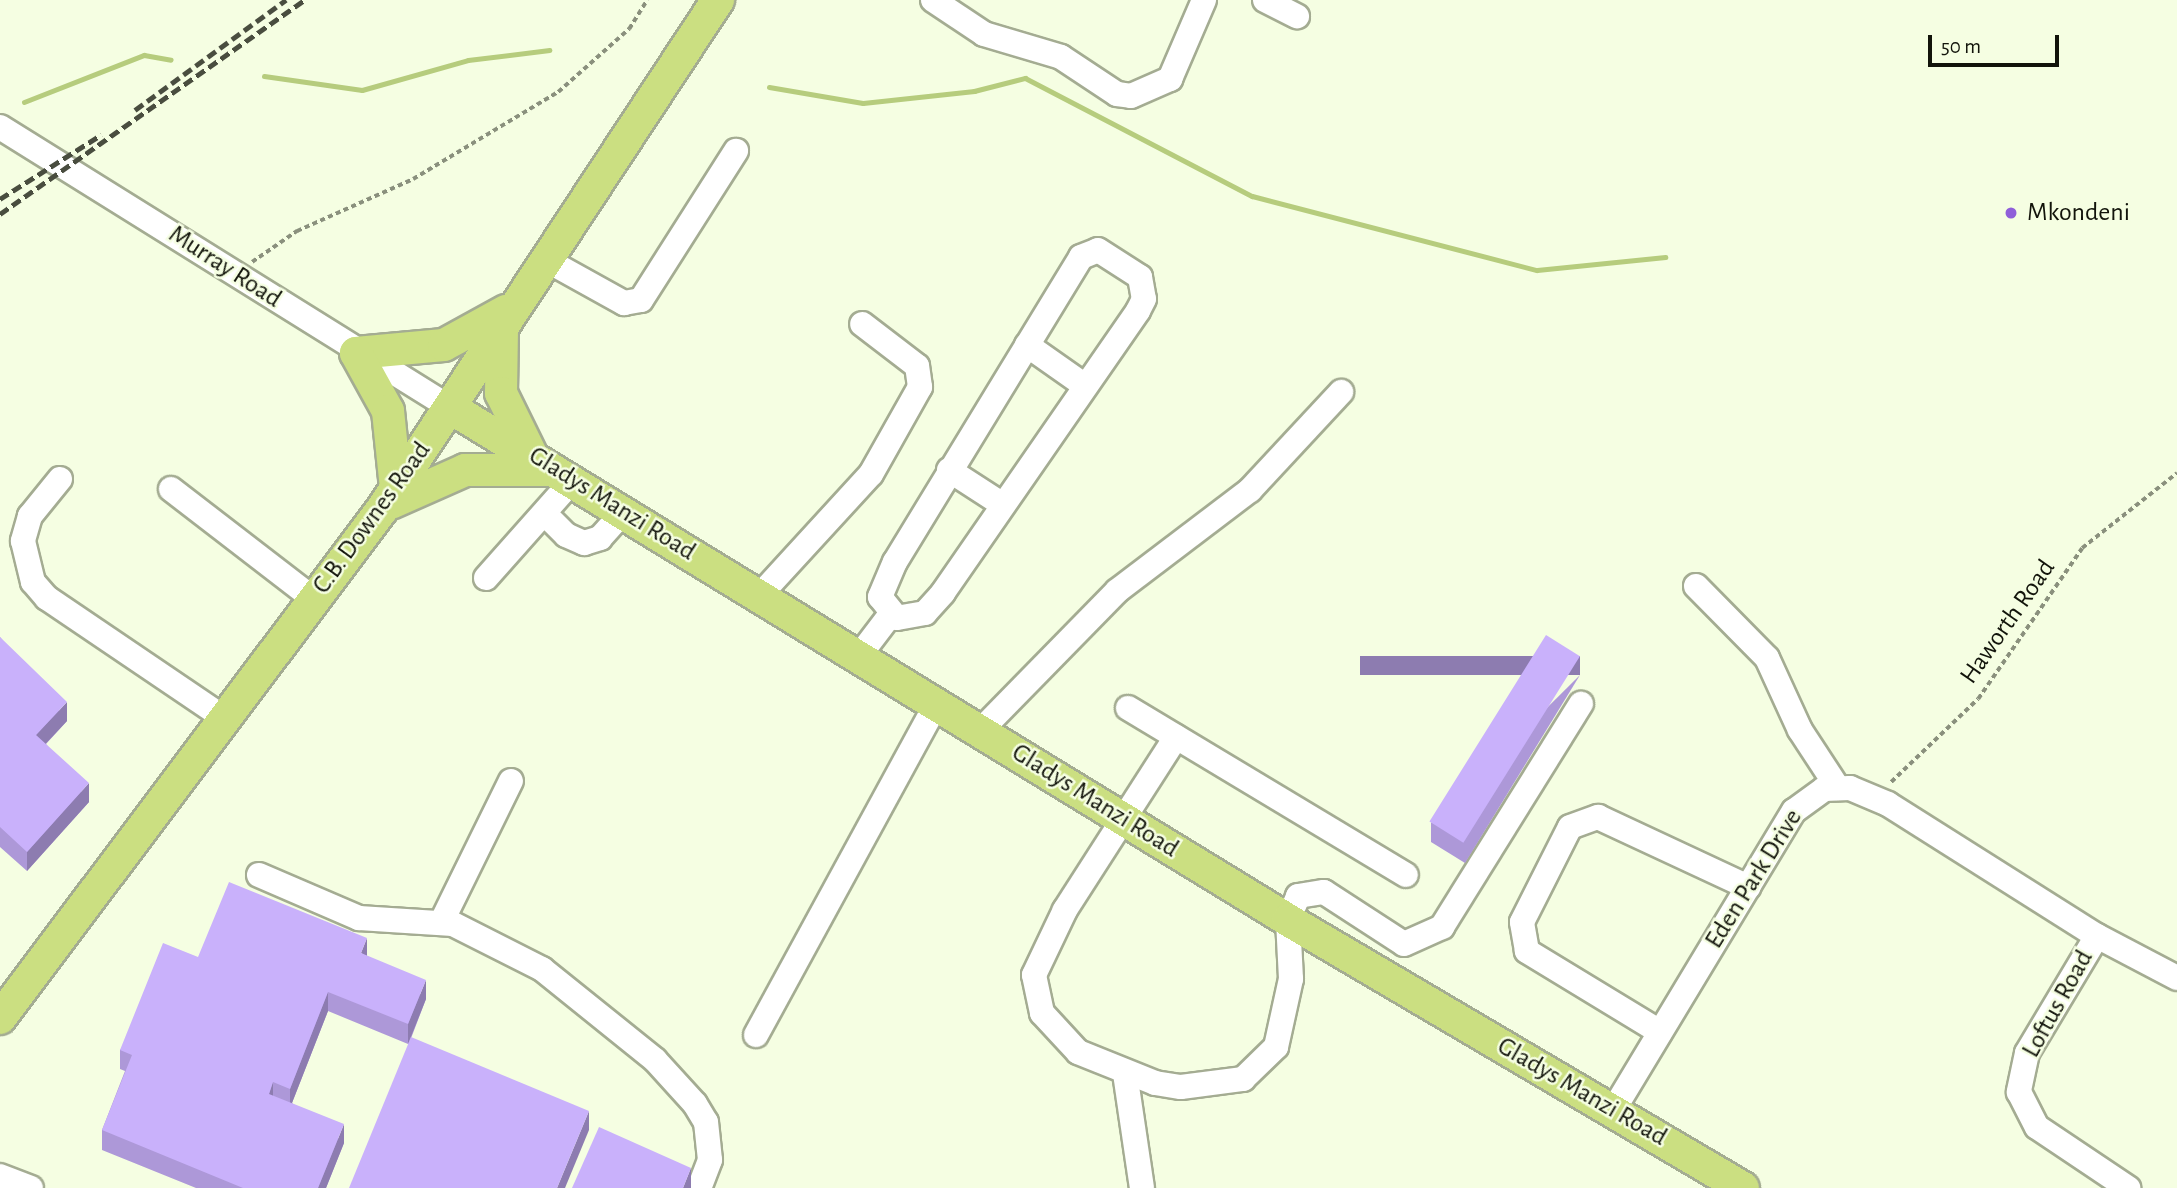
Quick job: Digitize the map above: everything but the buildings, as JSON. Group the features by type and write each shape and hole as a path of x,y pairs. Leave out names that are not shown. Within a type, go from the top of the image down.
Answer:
{"main road":[{"name":"C.B. Downes Road","path":"0,1018 176,787 390,498 502,327 550,262 719,0"},
{"path":"521,300 444,345 356,354 388,411 390,498 464,470 567,475"},
{"path":"502,327 501,393 532,454"},
{"name":"Gladys Manzi Road","path":"450,408 567,475 1288,920 1614,1109 1743,1188"}],"street":[{"path":"933,0 984,34 1061,57 1116,94 1131,96 1170,79 1204,0"},
{"path":"1265,0 1297,16"},
{"name":"Murray Road","path":"0,127 236,273 356,354 450,408"},
{"path":"550,262 624,303 640,300 736,151"},
{"path":"1098,250 1124,262 1143,283 1144,299 1084,385 1003,505 925,613 913,619 891,614 880,600 884,584 949,470 1081,257 1098,250"},
{"path":"760,595 871,474 919,387 917,366 862,324"},
{"path":"1027,345 1084,385"},
{"path":"981,730 1117,590 1250,489 1342,392"},
{"path":"949,470 1003,505"},
{"path":"485,578 546,515 567,475"},
{"path":"60,479 30,516 23,541 33,582 56,605 219,729"},
{"path":"171,489 314,599"},
{"path":"546,515 584,543 600,538 624,511"},
{"path":"1696,586 1767,658 1800,730 1838,788 1872,796 2096,936 2177,978"},
{"path":"859,656 891,614"},
{"path":"756,1035 937,703"},
{"path":"1176,737 1121,817 1034,975 1038,1001 1055,1028 1078,1052 1155,1083 1205,1085 1243,1079 1266,1063 1289,1002 1288,920 1298,896 1314,891 1404,944 1428,937 1442,926 1581,704"},
{"path":"1128,708 1406,875"},
{"path":"442,921 511,781"},
{"name":"Eden Park Drive","path":"1614,1109 1794,811 1811,795 1838,788"},
{"path":"1660,1032 1527,951 1522,922 1570,827 1598,817 1748,887"},
{"path":"259,875 359,918 442,921 542,969 678,1083 706,1122 710,1160 699,1188"},
{"name":"Loftus Road","path":"2096,936 2027,1053 2020,1093 2036,1127 2128,1188"},
{"path":"1125,1073 1142,1188"},
{"path":"0,1176 31,1188"}],"path":[{"path":"236,273 297,231 413,179 538,105 629,29 647,0"},
{"name":"Haworth Road","path":"1872,796 1978,699 2082,548 2177,473"}],"waterway":[{"path":"264,76 362,90 468,60 549,50"},
{"path":"24,102 144,55 171,60"},
{"path":"769,87 863,103 974,91 1025,78 1252,196 1537,270 1665,257"}],"railway":[{"path":"135,110 286,0"},
{"path":"0,214 305,0"},
{"path":"0,199 101,135"}],"place":[{"name":"Mkondeni","path":"2011,213"}]}
